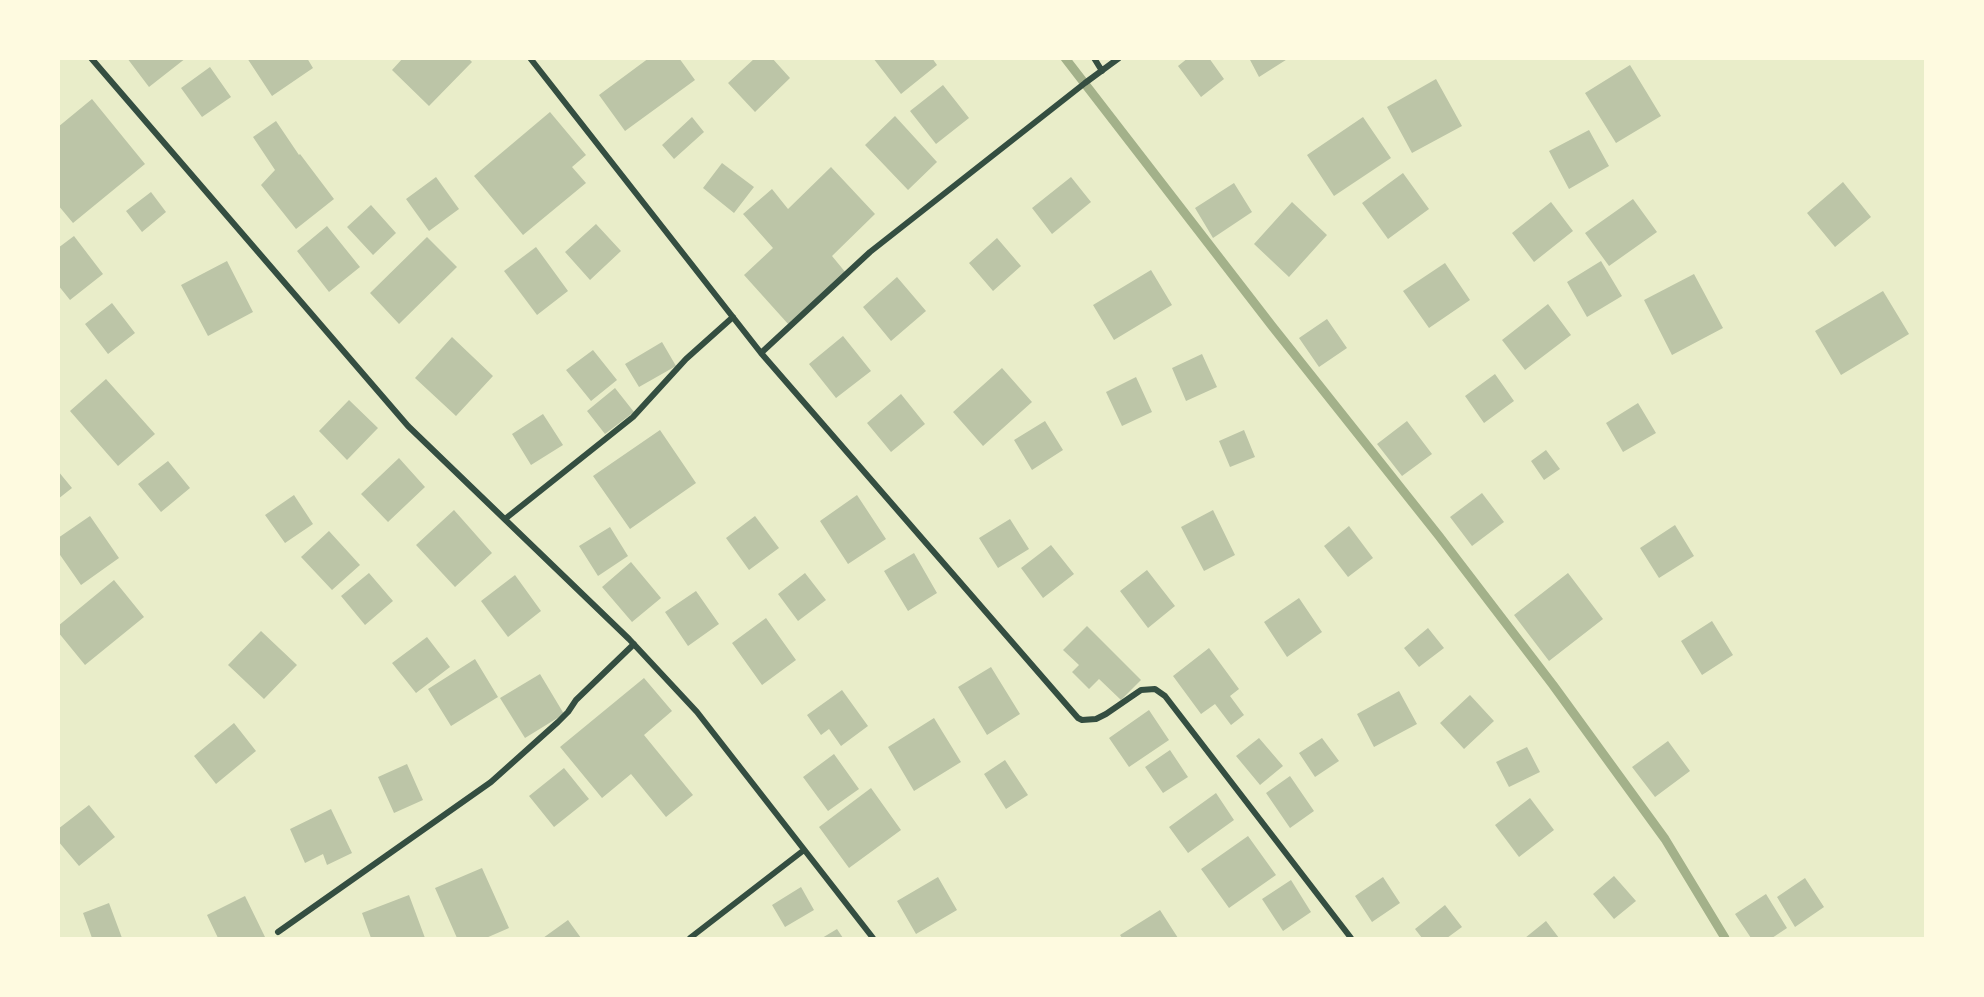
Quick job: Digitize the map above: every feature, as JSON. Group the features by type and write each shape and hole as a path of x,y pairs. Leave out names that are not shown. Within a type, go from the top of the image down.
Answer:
{"street":[{"path":"91,58 408,426 634,644 697,712 873,939"},
{"path":"530,58 761,353 1078,718 1096,719 1141,690 1155,689 1165,696 1352,939"},
{"path":"1094,58 1102,71"},
{"path":"761,353 870,252 1119,58"},
{"path":"505,519 633,417 686,359 733,317"},
{"path":"278,932 491,782 558,723 576,700 634,644"},
{"path":"690,939 804,850"}],"building":[{"path":"127,58 186,58 149,87"},
{"path":"247,58 307,58 313,68 272,96"},
{"path":"403,58 468,58 472,62 429,106 392,70"},
{"path":"649,58 679,58 695,80 625,131 599,95"},
{"path":"755,58 772,58 790,78 755,112 728,83"},
{"path":"873,58 932,58 937,65 901,94"},
{"path":"1188,58 1209,58 1224,79 1201,97 1178,66"},
{"path":"1249,58 1289,58 1259,77"},
{"path":"1630,65 1661,116 1616,143 1585,93"},
{"path":"210,67 231,97 202,117 181,88"},
{"path":"1436,79 1462,126 1412,153 1387,107"},
{"path":"943,85 969,118 936,144 910,111"},
{"path":"92,99 145,164 73,223 58,205 58,127"},
{"path":"550,112 586,155 572,167 586,183 523,235 474,176"},
{"path":"895,116 937,162 908,190 865,145"},
{"path":"692,117 704,132 674,159 662,145"},
{"path":"1363,117 1391,158 1334,196 1307,155"},
{"path":"276,121 299,155 334,199 296,229 261,185 275,170 253,137"},
{"path":"1589,130 1609,166 1569,189 1549,151"},
{"path":"722,163 754,187 734,213 703,188"},
{"path":"831,167 875,214 832,256 846,273 789,325 744,275 773,248 743,214 772,189 788,209"},
{"path":"1403,173 1429,209 1388,239 1362,203"},
{"path":"436,177 459,209 429,231 406,199"},
{"path":"1071,177 1091,202 1052,234 1032,208"},
{"path":"1843,182 1871,217 1835,247 1807,213"},
{"path":"1234,183 1252,212 1213,238 1195,208"},
{"path":"151,192 166,212 142,232 126,211"},
{"path":"1633,199 1657,232 1609,266 1585,233"},
{"path":"1292,202 1327,235 1289,277 1254,244"},
{"path":"1551,202 1573,231 1534,262 1512,233"},
{"path":"371,205 396,233 373,255 347,227"},
{"path":"596,224 621,251 590,280 565,252"},
{"path":"327,226 360,267 329,292 297,251"},
{"path":"74,236 103,274 70,300 58,285 58,248"},
{"path":"427,237 457,267 399,324 370,293"},
{"path":"997,238 1021,266 993,291 969,263"},
{"path":"536,247 568,291 537,315 504,271"},
{"path":"227,261 253,312 208,336 181,285"},
{"path":"1601,261 1622,296 1587,317 1567,282"},
{"path":"1445,263 1470,300 1429,328 1403,291"},
{"path":"1151,270 1172,305 1114,340 1093,305"},
{"path":"1694,274 1723,328 1672,355 1644,300"},
{"path":"897,277 926,311 891,341 863,307"},
{"path":"1883,291 1909,334 1841,375 1815,331"},
{"path":"112,303 135,333 108,354 85,324"},
{"path":"1548,304 1571,335 1525,370 1502,340"},
{"path":"1327,319 1347,348 1319,367 1299,338"},
{"path":"843,336 871,371 836,398 809,364"},
{"path":"452,337 493,376 456,416 415,378"},
{"path":"662,342 676,366 639,387 625,364"},
{"path":"593,350 617,380 591,401 566,370"},
{"path":"1202,354 1217,387 1186,401 1172,368"},
{"path":"1002,368 1032,402 983,446 953,412"},
{"path":"1495,374 1514,401 1484,423 1465,396"},
{"path":"1136,377 1152,412 1122,426 1106,392"},
{"path":"106,379 155,434 118,466 70,411"},
{"path":"615,388 634,412 605,434 587,411"},
{"path":"901,394 925,424 891,452 867,423"},
{"path":"349,400 378,428 347,460 319,431"},
{"path":"1638,403 1656,433 1623,452 1606,423"},
{"path":"543,414 563,445 531,465 512,434"},
{"path":"1045,421 1063,450 1032,470 1014,440"},
{"path":"1407,421 1432,454 1402,476 1377,444"},
{"path":"660,430 696,483 630,529 593,476"},
{"path":"1244,430 1255,457 1230,467 1219,441"},
{"path":"1546,450 1560,469 1544,480 1531,461"},
{"path":"399,458 425,487 388,522 361,494"},
{"path":"168,461 190,488 161,512 138,484"},
{"path":"58,471 72,488 58,499"},
{"path":"1482,493 1504,522 1472,546 1450,517"},
{"path":"294,495 313,524 285,543 265,515"},
{"path":"857,495 886,539 848,564 820,521"},
{"path":"454,510 492,553 455,587 416,545"},
{"path":"1213,510 1235,555 1204,571 1181,527"},
{"path":"90,516 119,558 81,585 58,552 58,538"},
{"path":"755,516 779,548 749,570 726,538"},
{"path":"1010,519 1029,549 998,568 979,538"},
{"path":"1675,525 1694,556 1659,578 1640,548"},
{"path":"1349,526 1373,558 1348,577 1324,546"},
{"path":"610,527 628,556 598,576 579,546"},
{"path":"329,531 360,565 332,590 301,557"},
{"path":"1051,545 1074,574 1043,598 1021,568"},
{"path":"914,553 937,593 908,611 884,571"},
{"path":"631,562 661,598 632,622 602,587"},
{"path":"1147,570 1175,606 1148,628 1120,591"},
{"path":"369,573 393,601 365,625 341,596"},
{"path":"805,573 826,600 798,621 778,594"},
{"path":"1568,573 1603,619 1549,661 1514,615"},
{"path":"515,575 541,611 508,637 481,601"},
{"path":"114,580 144,617 85,665 58,632 58,626"},
{"path":"696,591 719,624 688,646 665,612"},
{"path":"1299,598 1322,632 1287,657 1264,622"},
{"path":"766,618 796,660 762,685 732,643"},
{"path":"1712,621 1733,655 1702,675 1681,641"},
{"path":"1087,626 1141,680 1121,700 1099,679 1089,689 1072,672 1079,665 1063,650"},
{"path":"1428,628 1444,648 1419,667 1404,648"},
{"path":"261,631 297,665 264,699 228,665"},
{"path":"427,637 450,667 416,693 392,663"},
{"path":"1209,648 1239,689 1230,696 1244,715 1231,725 1215,704 1201,714 1173,676"},
{"path":"475,659 498,697 451,726 428,689"},
{"path":"991,667 1020,714 987,735 958,687"},
{"path":"540,674 564,714 525,738 500,698"},
{"path":"644,678 672,711 644,735 693,795 666,817 631,774 602,798 560,747"},
{"path":"842,690 868,726 841,746 829,729 821,735 807,715"},
{"path":"1399,691 1417,724 1374,747 1357,714"},
{"path":"1470,695 1494,721 1464,749 1440,723"},
{"path":"1149,710 1169,740 1129,767 1109,738"},
{"path":"934,718 961,762 914,791 888,747"},
{"path":"234,723 256,751 216,784 194,756"},
{"path":"1259,738 1283,766 1260,785 1236,756"},
{"path":"1322,738 1339,761 1315,777 1299,753"},
{"path":"1668,741 1690,771 1655,797 1632,767"},
{"path":"1527,747 1540,772 1509,787 1496,762"},
{"path":"1170,750 1188,777 1163,793 1145,767"},
{"path":"834,754 859,789 828,811 803,777"},
{"path":"1005,760 1028,795 1006,809 984,774"},
{"path":"407,764 423,800 394,813 378,777"},
{"path":"564,768 589,799 554,827 529,796"},
{"path":"1290,776 1314,811 1290,828 1266,793"},
{"path":"871,788 901,830 849,868 819,827"},
{"path":"1216,793 1234,820 1188,853 1169,827"},
{"path":"1530,798 1554,830 1519,857 1495,825"},
{"path":"89,805 115,837 79,866 58,841 58,829"},
{"path":"331,809 352,853 327,865 323,854 305,863 290,829"},
{"path":"1248,836 1276,875 1229,908 1201,869"},
{"path":"482,868 509,928 486,938 457,938 435,888"},
{"path":"1614,876 1636,901 1614,919 1593,894"},
{"path":"938,877 957,910 916,934 897,901"},
{"path":"1383,877 1400,903 1372,922 1355,896"},
{"path":"1805,878 1824,907 1795,927 1777,897"},
{"path":"1291,880 1311,912 1283,931 1262,899"},
{"path":"801,887 814,910 785,927 772,905"},
{"path":"1766,894 1787,928 1772,938 1751,938 1735,914"},
{"path":"409,895 425,938 371,938 362,913"},
{"path":"245,896 265,937 218,938 207,915"},
{"path":"109,903 122,938 92,938 83,913"},
{"path":"1445,905 1462,927 1447,938 1422,938 1415,929"},
{"path":"1160,910 1178,938 1122,938 1120,935"},
{"path":"568,920 581,938 543,938"},
{"path":"1546,921 1559,938 1525,938"},
{"path":"837,929 843,938 822,938"}],"waterway":[{"path":"1065,58 1553,685 1665,839 1725,938"}]}
